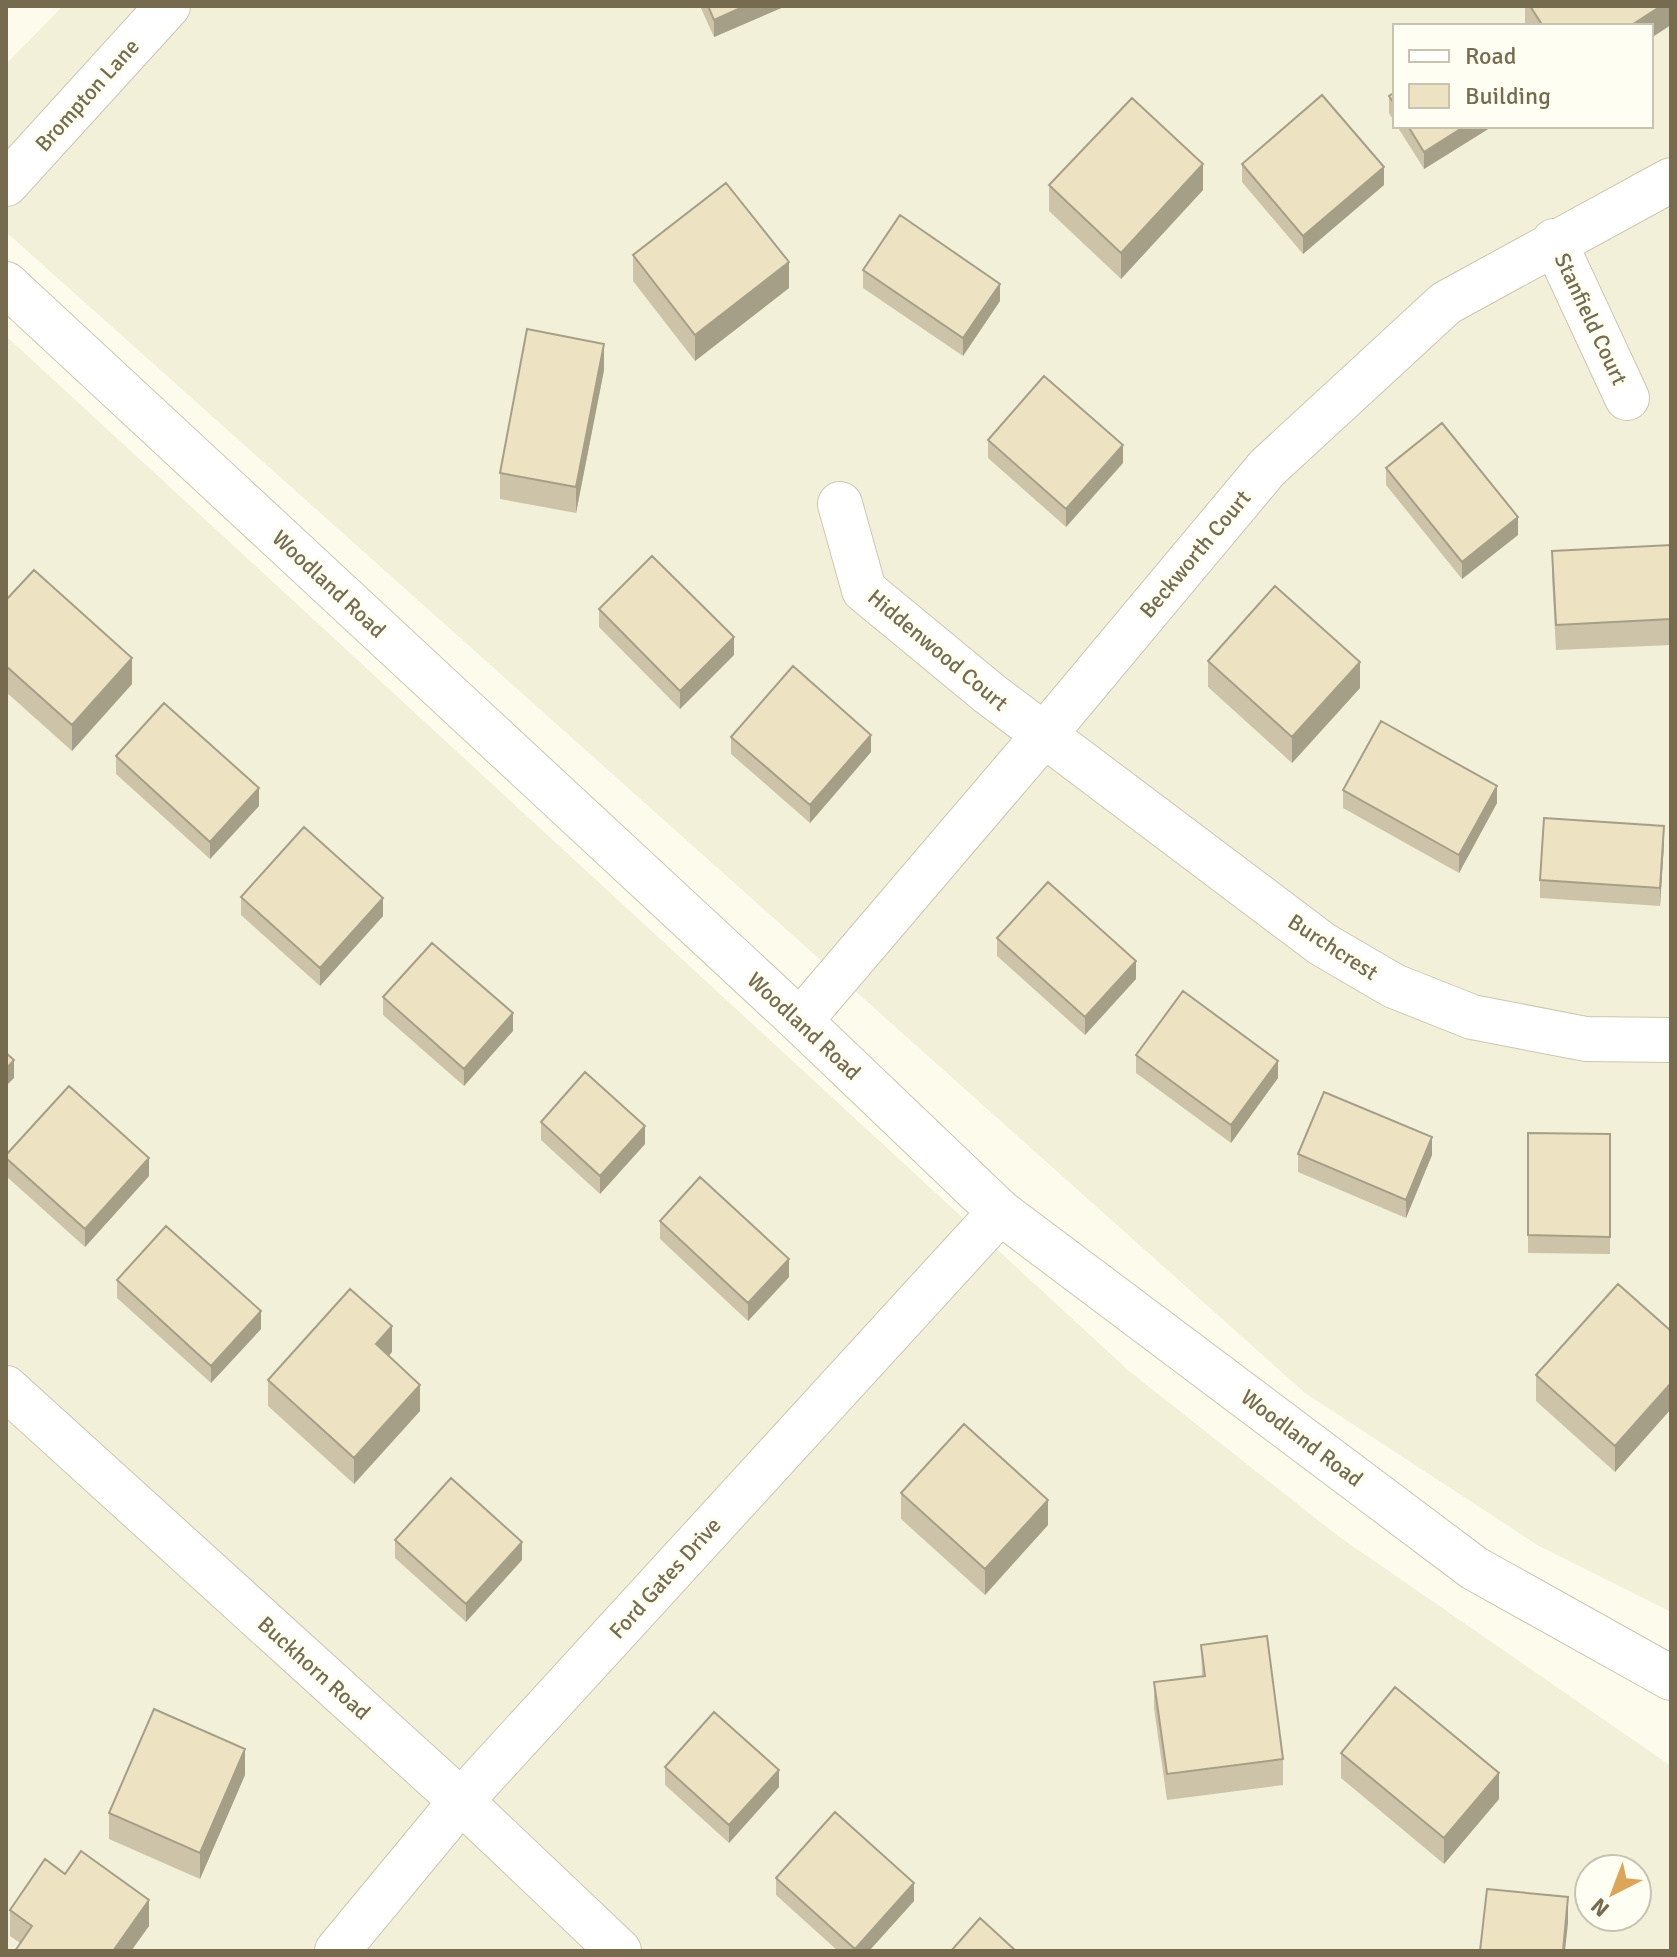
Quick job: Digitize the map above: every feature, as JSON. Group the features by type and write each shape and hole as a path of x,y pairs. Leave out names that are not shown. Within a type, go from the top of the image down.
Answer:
{"street":[{"name":"Brompton Lane","path":"6,184 168,6"},
{"name":"Beckworth Court","path":"800,1021 1267,468 1446,303 1554,241 1671,180"},
{"name":"Stanfield Court","path":"1554,241 1627,398"},
{"name":"Woodland Road","path":"6,284 800,1021 1000,1212 1474,1568 1671,1678"},
{"name":"Hiddenwood Court","path":"840,504 864,590 1044,735"},
{"name":"Burchcrest","path":"1044,735 1322,944 1394,986 1486,1020 1586,1039 1671,1040"},
{"name":"Ford Gates Drive","path":"337,1951 461,1801 1000,1212"},
{"name":"Buckhorn Road","path":"6,1388 461,1801 619,1951"}],"shaded area":[{"path":"63,6 1671,6 1671,1612 1539,1546 1305,1393 6,232 6,64"},
{"path":"6,336 1129,1371 1338,1536 1671,1766 1671,1951 6,1951"}],"building":[{"path":"708,6 745,6 714,20"},
{"path":"1530,6 1661,6 1633,24 1542,24"},
{"path":"1322,95 1384,167 1303,236 1242,164"},
{"path":"1132,98 1203,164 1121,253 1049,185"},
{"path":"1409,128 1462,128 1424,152"},
{"path":"726,183 789,262 695,335 633,255"},
{"path":"900,215 1000,284 963,338 863,270"},
{"path":"527,329 604,344 576,487 500,473"},
{"path":"1044,376 1123,445 1066,509 988,440"},
{"path":"1442,423 1518,517 1462,562 1386,468"},
{"path":"1671,545 1671,619 1556,625 1552,551"},
{"path":"652,556 734,637 680,691 599,609"},
{"path":"34,570 132,658 72,725 6,666 6,600"},
{"path":"1275,586 1360,662 1292,737 1208,661"},
{"path":"793,666 871,735 810,805 731,737"},
{"path":"164,703 259,788 210,842 116,756"},
{"path":"1381,721 1497,786 1459,855 1343,790"},
{"path":"1544,818 1664,826 1660,888 1540,880"},
{"path":"304,827 383,898 320,968 241,897"},
{"path":"1048,882 1136,961 1085,1017 997,938"},
{"path":"432,943 513,1013 464,1069 383,997"},
{"path":"1183,991 1278,1061 1231,1125 1136,1055"},
{"path":"6,1053 14,1060 6,1069"},
{"path":"585,1072 645,1126 600,1176 541,1122"},
{"path":"69,1086 149,1158 85,1229 6,1158"},
{"path":"1324,1092 1432,1137 1406,1200 1298,1154"},
{"path":"1528,1133 1610,1134 1610,1237 1528,1235"},
{"path":"700,1177 789,1259 748,1303 660,1221"},
{"path":"166,1226 261,1311 211,1366 117,1280"},
{"path":"1618,1284 1671,1331 1671,1383 1615,1446 1536,1375"},
{"path":"350,1289 392,1326 376,1344 420,1385 354,1458 268,1380"},
{"path":"964,1424 1048,1500 985,1569 901,1493"},
{"path":"451,1478 522,1542 466,1604 395,1540"},
{"path":"1267,1636 1283,1759 1167,1774 1154,1682 1205,1676 1201,1645"},
{"path":"1395,1687 1499,1773 1444,1838 1341,1753"},
{"path":"154,1709 245,1749 200,1853 109,1813"},
{"path":"714,1712 779,1770 729,1825 665,1767"},
{"path":"835,1812 914,1883 855,1949 776,1878"},
{"path":"81,1851 149,1900 113,1951 15,1951 32,1926 10,1910 45,1859 65,1874"},
{"path":"1487,1889 1568,1897 1563,1951 1480,1951"},
{"path":"980,1918 1016,1951 951,1951"}]}
